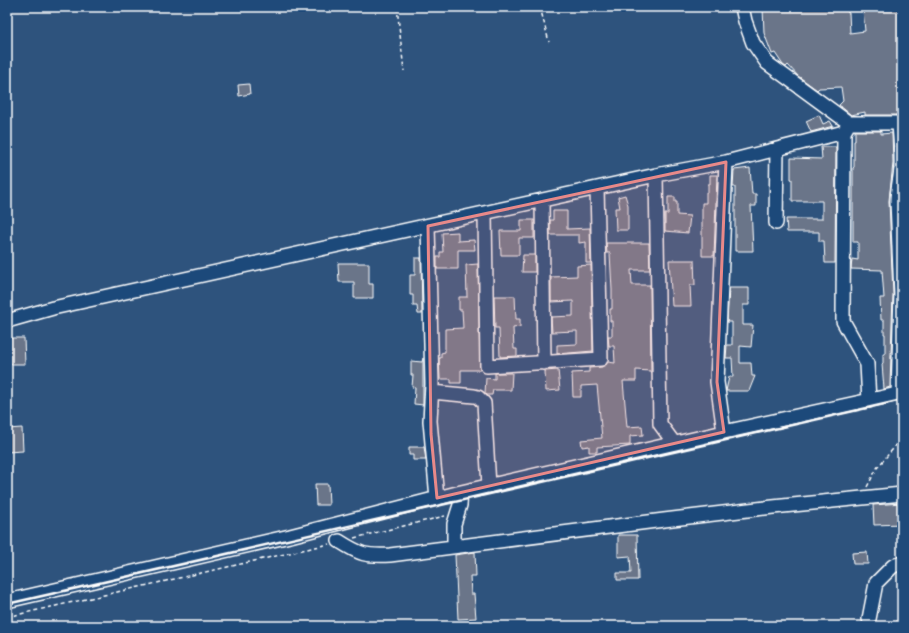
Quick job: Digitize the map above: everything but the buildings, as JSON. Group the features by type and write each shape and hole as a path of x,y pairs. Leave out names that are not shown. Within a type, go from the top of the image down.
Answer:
{"street":[{"path":"742,7 745,21 753,43 767,63 847,128"},
{"path":"7,321 53,308 656,175 726,162 777,149 847,128 901,124 901,166 897,191 901,294 900,394 674,443 461,492 290,536 7,601"},
{"path":"847,128 843,321 867,364 869,401"},
{"path":"776,223 777,149"},
{"path":"724,432 717,382 726,162"},
{"path":"656,175 660,424 674,443"},
{"path":"485,213 487,366 601,359 597,188"},
{"path":"542,200 544,363"},
{"path":"428,226 432,392 431,434 437,498"},
{"path":"432,392 474,396 478,397 484,403 489,486"},
{"path":"454,546 454,524 460,505 461,492"},
{"path":"339,541 356,552 375,556 757,509 902,494"},
{"path":"869,619 876,583 893,566 902,563"}],"path":[{"path":"397,7 404,71"},
{"path":"540,7 549,42"},
{"path":"862,499 877,468 902,438"},
{"path":"7,617 457,513"}],"highlighted area":[{"path":"726,162 717,382 724,432 437,498 431,434 428,226"}],"railway":[{"path":"7,604 902,400"}]}
